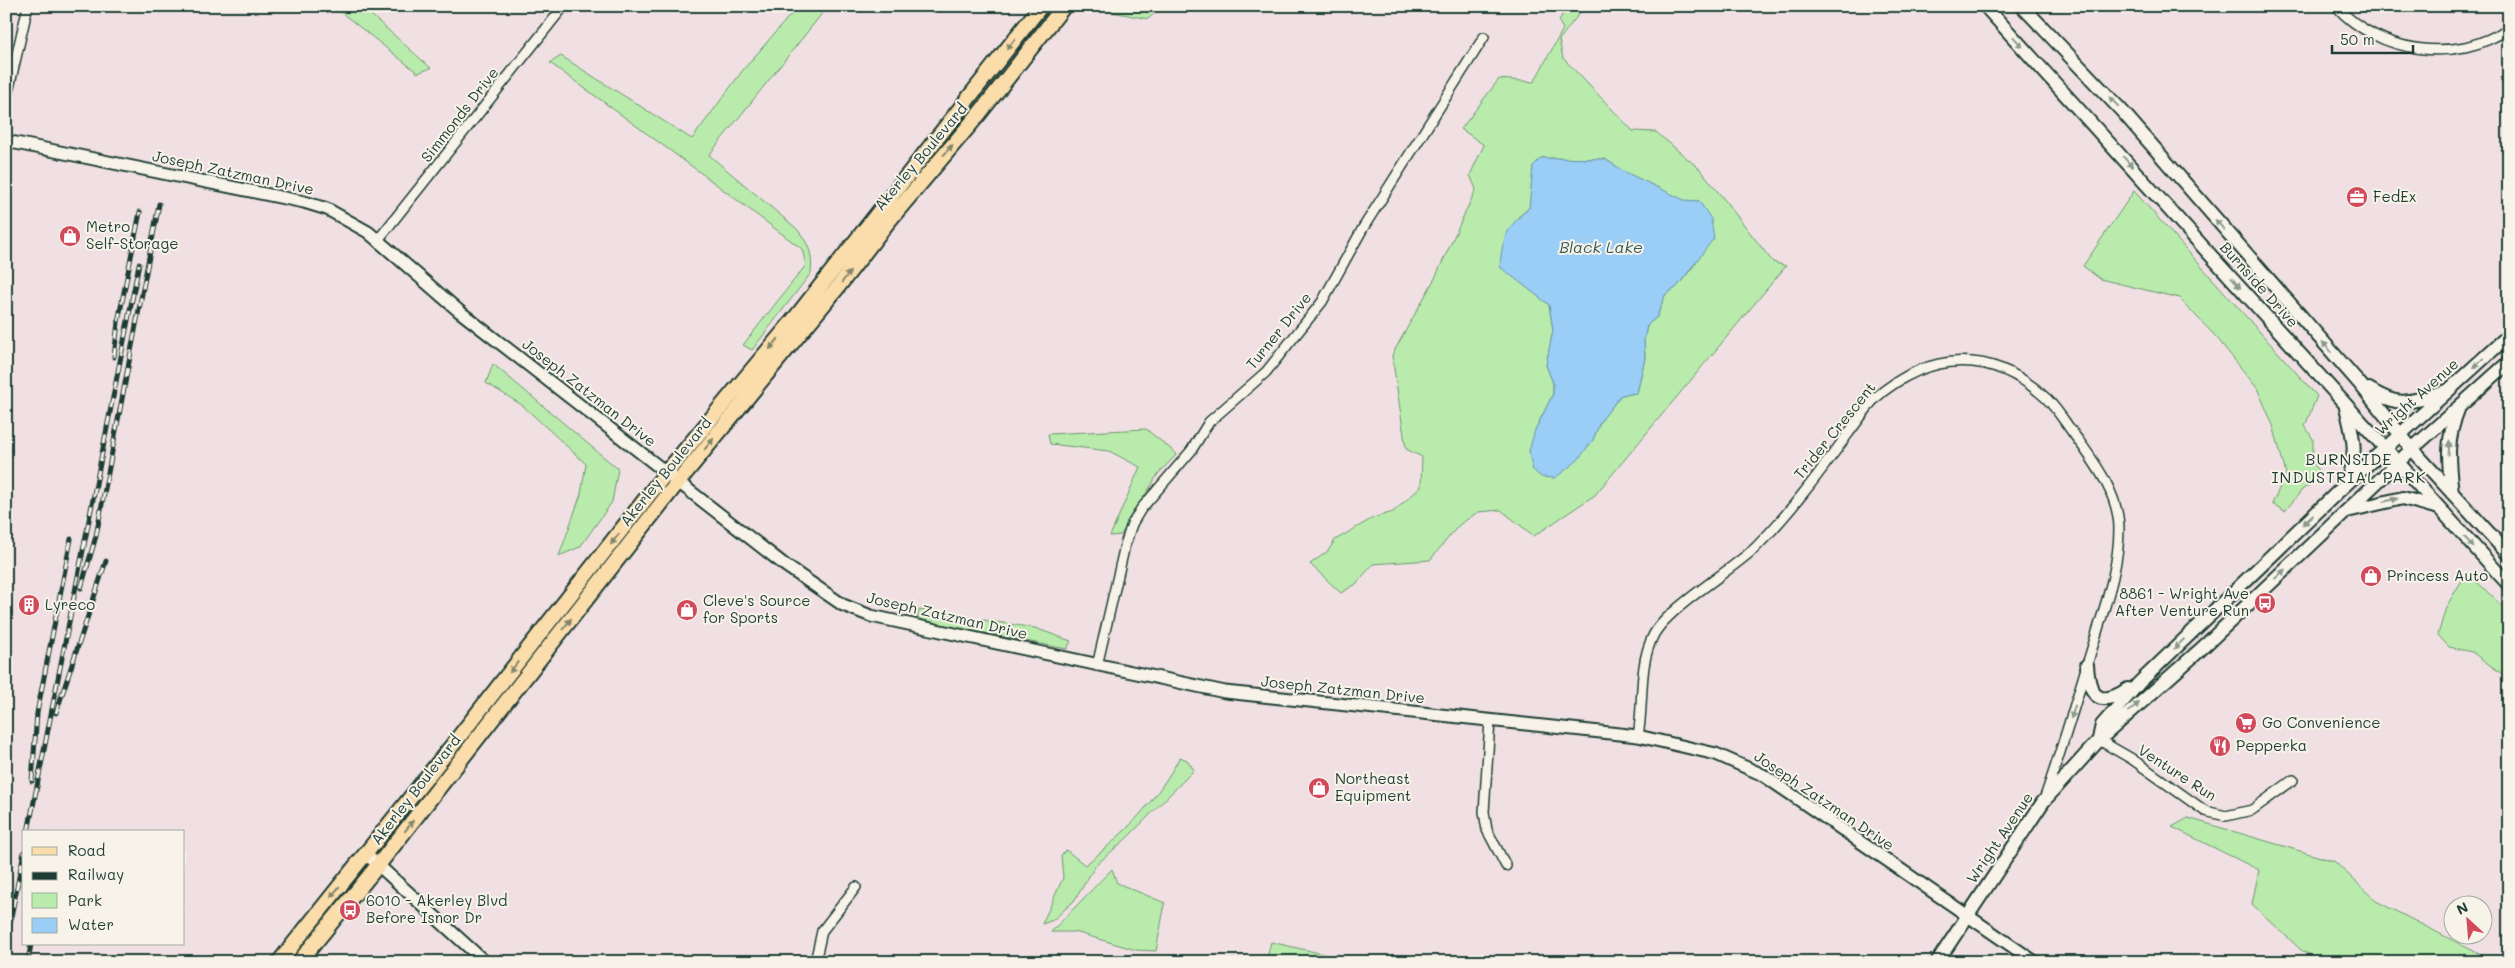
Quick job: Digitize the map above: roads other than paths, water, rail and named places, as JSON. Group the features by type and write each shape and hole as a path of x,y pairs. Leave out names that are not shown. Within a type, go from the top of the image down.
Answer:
{"main road":[{"name":"Akerley Boulevard","path":"279,962 666,473 796,317 1042,6"},
{"name":"Akerley Boulevard","path":"299,962 678,482 1064,6"},
{"name":"Burnside Drive","path":"1986,6 2435,506 2509,585"},
{"name":"Burnside Drive","path":"2022,6 2122,111 2360,384 2412,449 2509,555"},
{"name":"Wright Avenue","path":"2099,740 2102,725 2139,683 2384,448 2509,336"},
{"name":"Wright Avenue","path":"1937,962 2043,802 2099,740 2200,650 2412,449 2509,362"},
{"path":"2360,384 2385,400 2397,403 2448,390"},
{"path":"2344,486 2351,470 2355,449 2345,405"},
{"path":"2452,493 2448,449 2451,428 2460,405"},
{"path":"2347,511 2403,498 2435,506"},
{"path":"2200,650 2197,639 2202,621"},
{"path":"2087,665 2088,684 2094,694 2102,699 2114,699 2139,683"}],"street":[{"path":"6,101 28,6"},
{"name":"Simmonds Drive","path":"378,240 564,6"},
{"path":"2336,6 2349,21 2369,34 2387,41 2428,50 2480,43 2509,28"},
{"name":"Turner Drive","path":"1097,666 1126,545 1136,517 1191,450 1209,422 1266,372 1322,302 1363,228 1484,37"},
{"name":"Joseph Zatzman Drive","path":"6,141 316,205 344,217 378,240 459,310 666,473 817,589 843,605 871,616 1225,692 1638,736 1716,754 1762,775 2035,962"},
{"name":"Trider Crescent","path":"1638,736 1647,650 1654,634 1674,612 1753,549 1775,528 1874,399 1896,381 1932,364 1954,362 1988,364 2016,376 2032,386 2048,400 2089,454 2111,492 2119,526 2113,578 2043,802"},
{"path":"1490,721 1484,812 1487,830 1506,866"},
{"name":"Venture Run","path":"2099,740 2132,760 2205,811 2226,816 2252,810 2293,780"},
{"path":"366,854 485,962"},
{"path":"815,962 822,931 856,887"}],"water":[{"name":"Black Lake","path":"1541,158 1605,159 1623,171 1684,200 1699,201 1711,219 1714,238 1677,287 1665,295 1657,317 1647,325 1644,341 1645,358 1637,393 1621,395 1600,422 1593,440 1577,461 1555,478 1541,477 1532,469 1529,451 1535,430 1553,394 1553,383 1546,365 1553,330 1549,305 1500,267 1502,248 1507,234 1515,222 1529,208 1533,166"}],"railway":[{"path":"81,588 96,536 159,204"},
{"path":"114,357 118,322 140,212"},
{"path":"28,830 139,264"},
{"path":"32,781 37,713 71,539"},
{"path":"56,713 106,561"},
{"path":"6,942 22,862"},
{"path":"28,962 31,946"}],"place":[{"name":"FedEx","path":"2357,197"},
{"name":"Metro Self-Storage","path":"70,236"},
{"name":"Princess Auto","path":"2371,576"},
{"name":"8861 - Wright Ave After Venture Run","path":"2265,603"},
{"name":"Lyreco","path":"29,605"},
{"name":"Cleve's Source for Sports","path":"687,610"},
{"name":"Go Convenience","path":"2246,723"},
{"name":"Pepperka","path":"2220,746"},
{"name":"Northeast Equipment","path":"1319,788"},
{"name":"6010 - Akerley Blvd Before Isnor Dr","path":"350,910"}],"district":[{"name":"BURNSIDE INDUSTRIAL PARK","path":"2349,468"}]}
